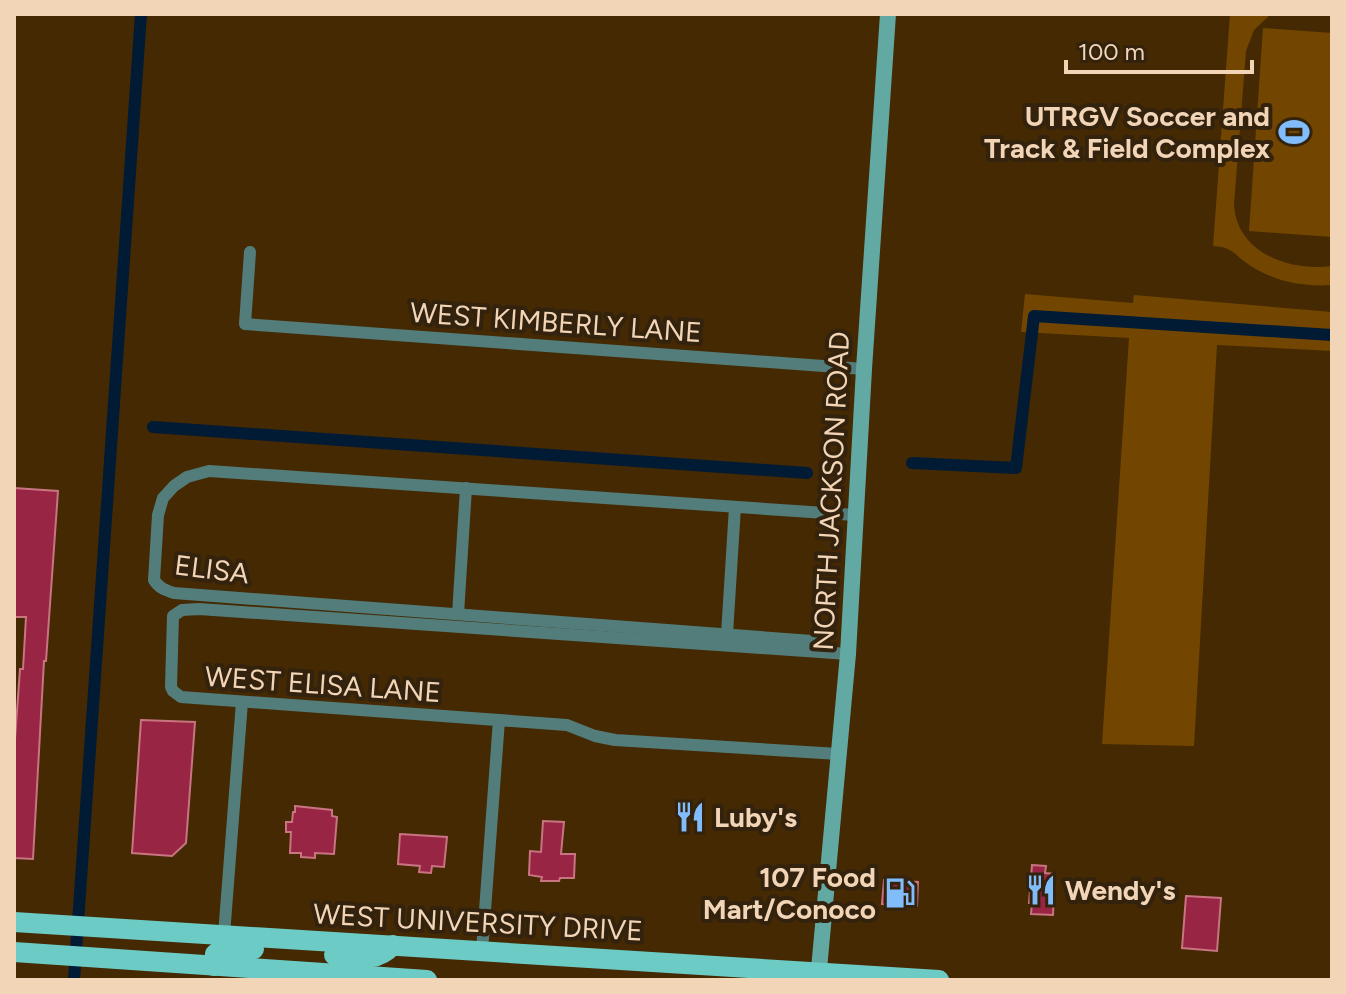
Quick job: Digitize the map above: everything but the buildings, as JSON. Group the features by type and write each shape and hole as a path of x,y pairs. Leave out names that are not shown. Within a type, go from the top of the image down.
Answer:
{"main road":[{"name":"NORTH JACKSON ROAD","path":"818,976 848,654 888,14"},
{"name":"WEST UNIVERSITY DRIVE","path":"14,925 50,924 393,945 818,976 939,980"},
{"path":"215,973 215,954 232,948 372,959 385,954 393,945"},
{"path":"14,952 117,959 215,973 427,980"}],"street":[{"name":"WEST KIMBERLY LANE","path":"250,252 245,324 864,369"},
{"name":"ELISA","path":"812,641 174,593 163,590 154,580 158,515 163,498 174,486 187,477 209,471 855,515"},
{"path":"458,614 466,488"},
{"path":"727,634 735,507"},
{"name":"WEST ELISA LANE","path":"838,754 615,740 567,725 181,697 171,687 173,616 182,610 199,609 848,654"},
{"path":"224,935 242,702"},
{"path":"482,951 499,720"}],"shaded area":[{"path":"1230,14 1271,14 1254,30 1246,51 1234,205 1237,222 1255,247 1268,256 1299,266 1332,266 1332,285 1280,280 1245,262 1230,250 1213,246"},
{"name":"UTRGV Soccer and Track & Field Complex","path":"1263,28 1332,33 1332,237 1249,231"},
{"path":"1025,294 1133,303 1134,295 1332,312 1332,351 1217,345 1194,746 1102,744 1129,338 1021,332"}],"waterway":[{"path":"74,980 141,14"},
{"path":"912,463 1016,468 1034,316 1332,335"},
{"path":"153,427 807,473"}],"place":[{"name":"UTRGV Soccer and Track & Field Complex","path":"1294,132"},
{"name":"Luby's","path":"690,817"},
{"name":"Wendy's","path":"1041,890"},
{"name":"107 Food Mart/Conoco","path":"900,893"}]}
